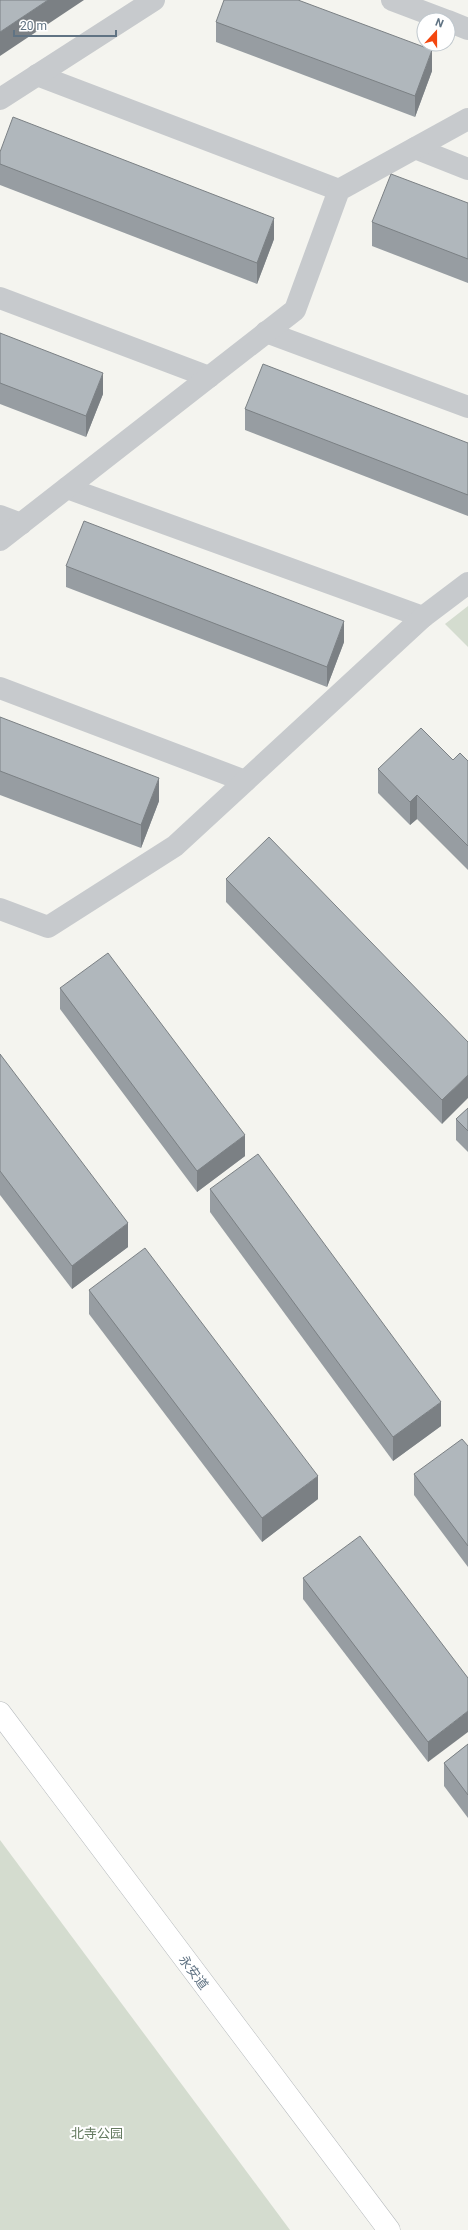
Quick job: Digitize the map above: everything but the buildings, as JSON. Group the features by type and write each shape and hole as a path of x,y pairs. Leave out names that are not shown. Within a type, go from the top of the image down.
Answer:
{"main road":[{"name":"永安道","path":"0,1713 389,2230"}],"street":[{"path":"0,99 154,0"},
{"path":"392,0 424,12"},
{"path":"456,24 468,29"},
{"path":"37,75 339,190"},
{"path":"0,540 295,310 339,190 468,119"},
{"path":"415,148 468,168"},
{"path":"0,298 209,377"},
{"path":"266,332 468,407"},
{"path":"67,488 423,617"},
{"path":"0,516 21,524"},
{"path":"0,909 48,927 175,846 423,617 468,583"},
{"path":"0,688 245,781"}],"green space":[{"path":"468,606 468,647 445,624"},
{"name":"北寺公园","path":"0,1840 290,2230 0,2230"}]}
